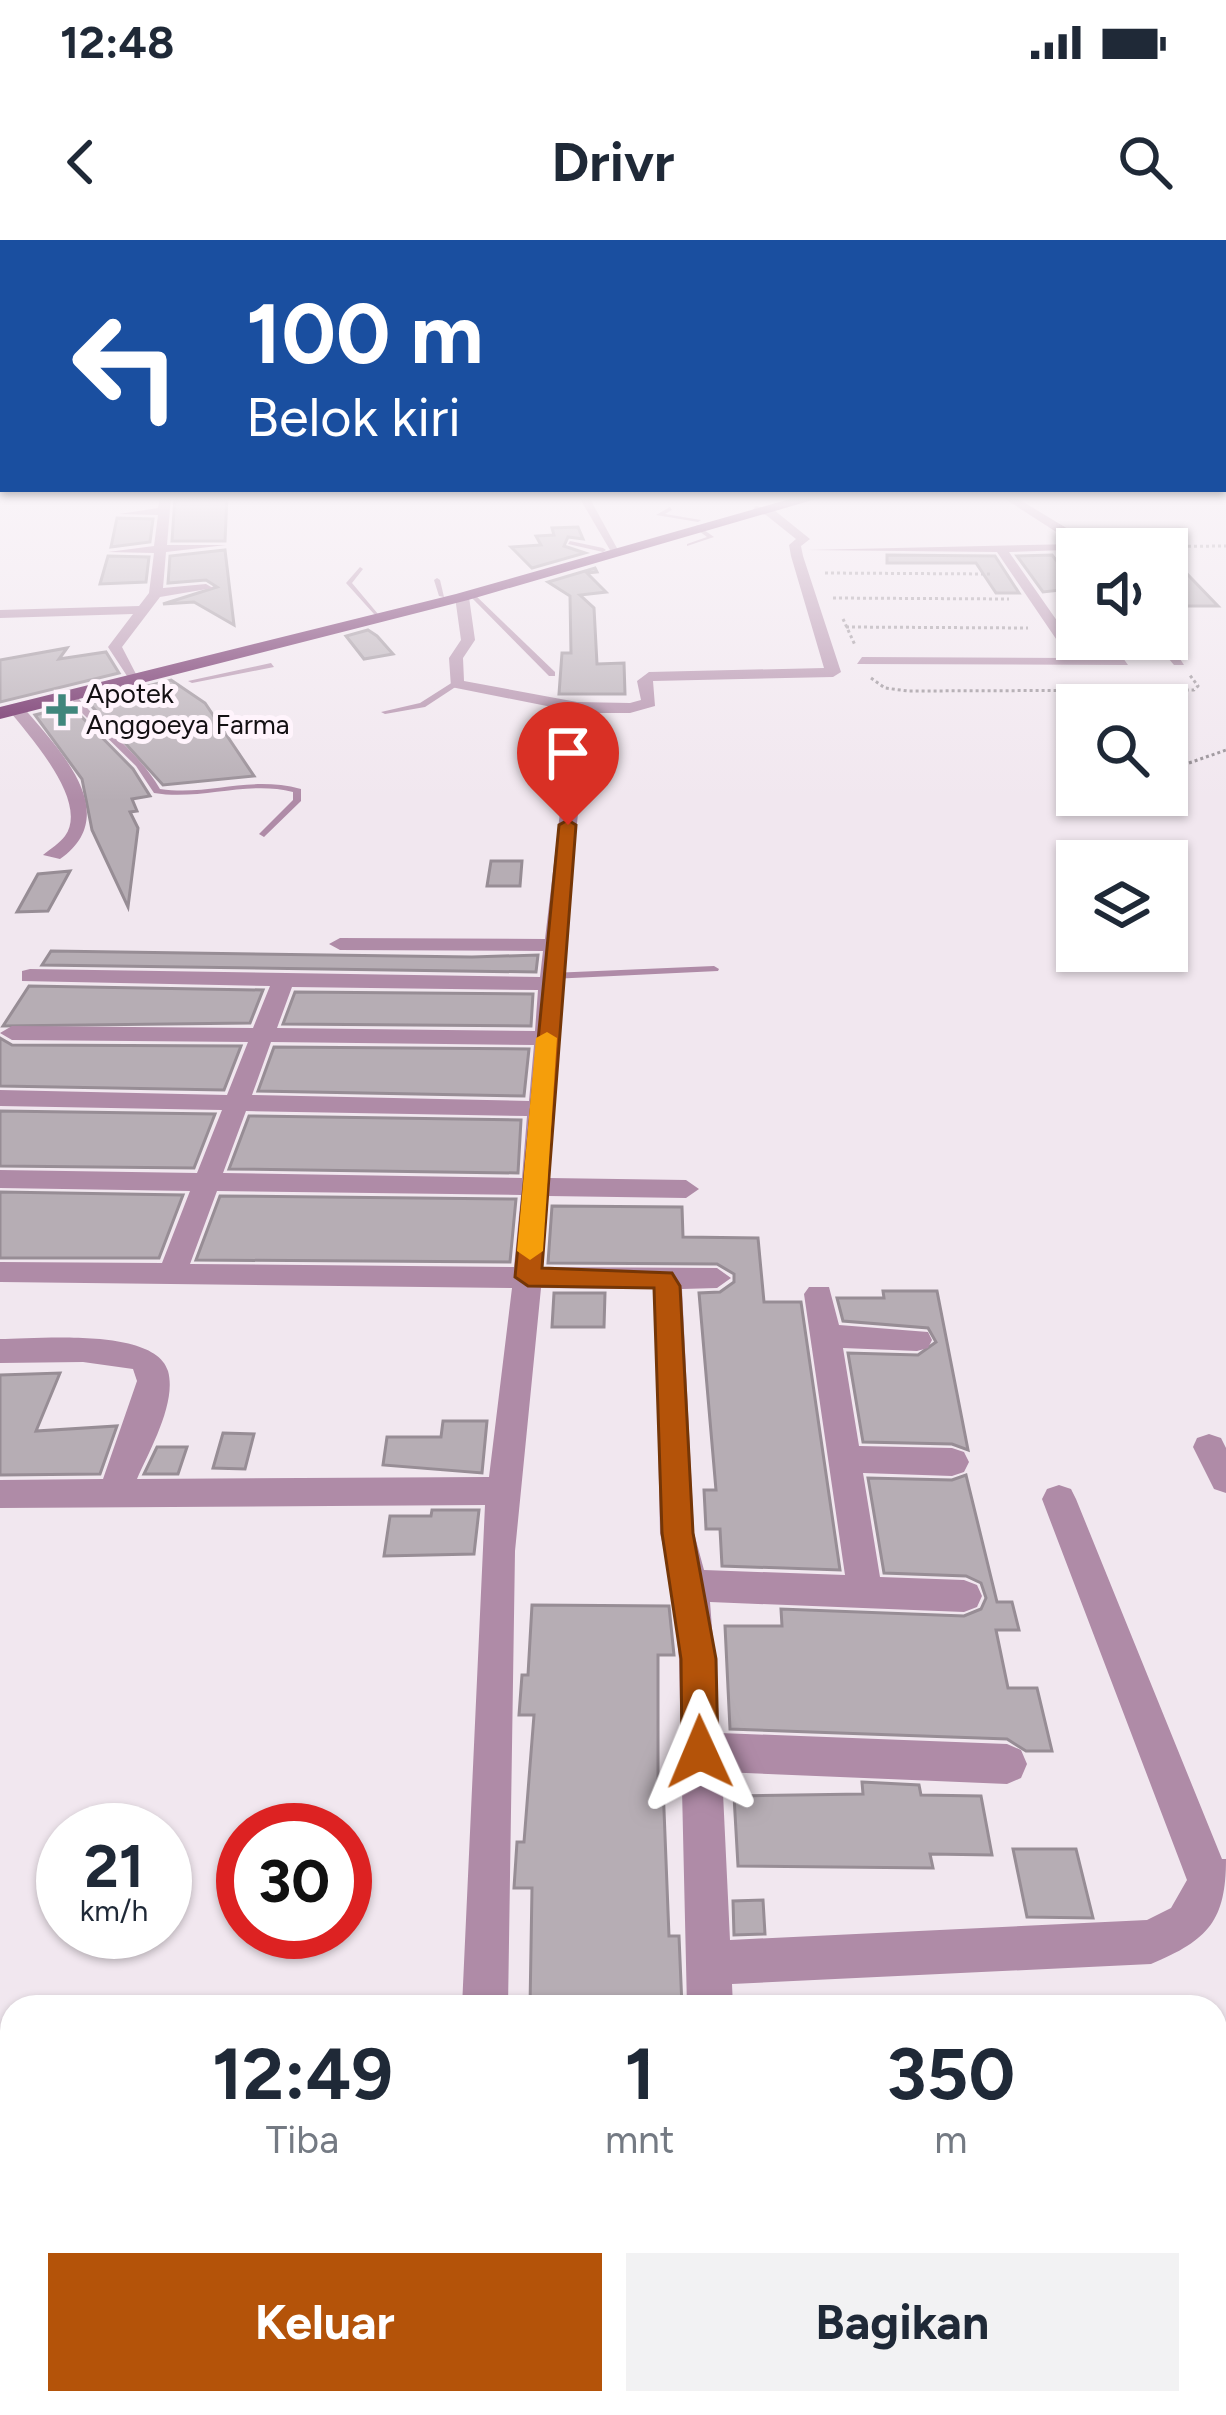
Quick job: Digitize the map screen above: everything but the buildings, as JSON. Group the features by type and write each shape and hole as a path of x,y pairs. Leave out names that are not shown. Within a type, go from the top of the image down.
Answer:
{"highway":[{"path":"5,709 376,614 414,598"},
{"path":"5,709 210,669 458,598"}],"street":[{"path":"132,673 114,652 138,610 150,598"},
{"path":"467,598 469,640 455,658 456,684 581,706 647,705 649,677 832,672 810,598"},
{"path":"1036,600 1079,662"},
{"path":"0,614 138,610"},
{"path":"862,662 1124,662"},
{"path":"485,1995 492,1664 502,1491 528,1277 550,980 581,706"},
{"path":"5,709 74,789 80,827 73,842 53,855"},
{"path":"340,944 554,945"},
{"path":"30,976 550,980"},
{"path":"171,1277 284,978"},
{"path":"12,1033 547,1038"},
{"path":"0,1098 541,1109"},
{"path":"0,1180 686,1189"},
{"path":"0,1272 717,1278"},
{"path":"663,1280 670,1295 677,1533 690,1585 710,1985 1151,1942 1186,1923 1218,1882 1059,1499"},
{"path":"819,1294 865,1592"},
{"path":"825,1336 917,1340"},
{"path":"0,1352 124,1352 146,1360 152,1370 149,1398 115,1494"},
{"path":"1209,1447 1226,1479"},
{"path":"844,1460 952,1462"},
{"path":"0,1494 502,1491"},
{"path":"690,1585 964,1596"},
{"path":"700,1752 1007,1764"}],"lane":[{"path":"362,598 376,614"},
{"path":"470,598 552,674"},
{"path":"192,681 210,669 271,665"},
{"path":"385,712 434,700 456,684"},
{"path":"71,695 88,718 145,766 157,791 178,794 262,784 298,790 297,801 264,834"},
{"path":"550,980 714,969"}],"path":[{"path":"884,598 1036,600"},
{"path":"846,627 1055,628"},
{"path":"1189,763 1226,750"}],"slow traffic":[{"path":"530,1251 547,1038"}],"place":[{"name":"Apotek Anggoeya Farma","path":"62,710"}],"route":[{"path":"568,825 550,976 528,1277 649,1277 667,1286 677,1533 690,1585 698,1659 700,1752"}]}
